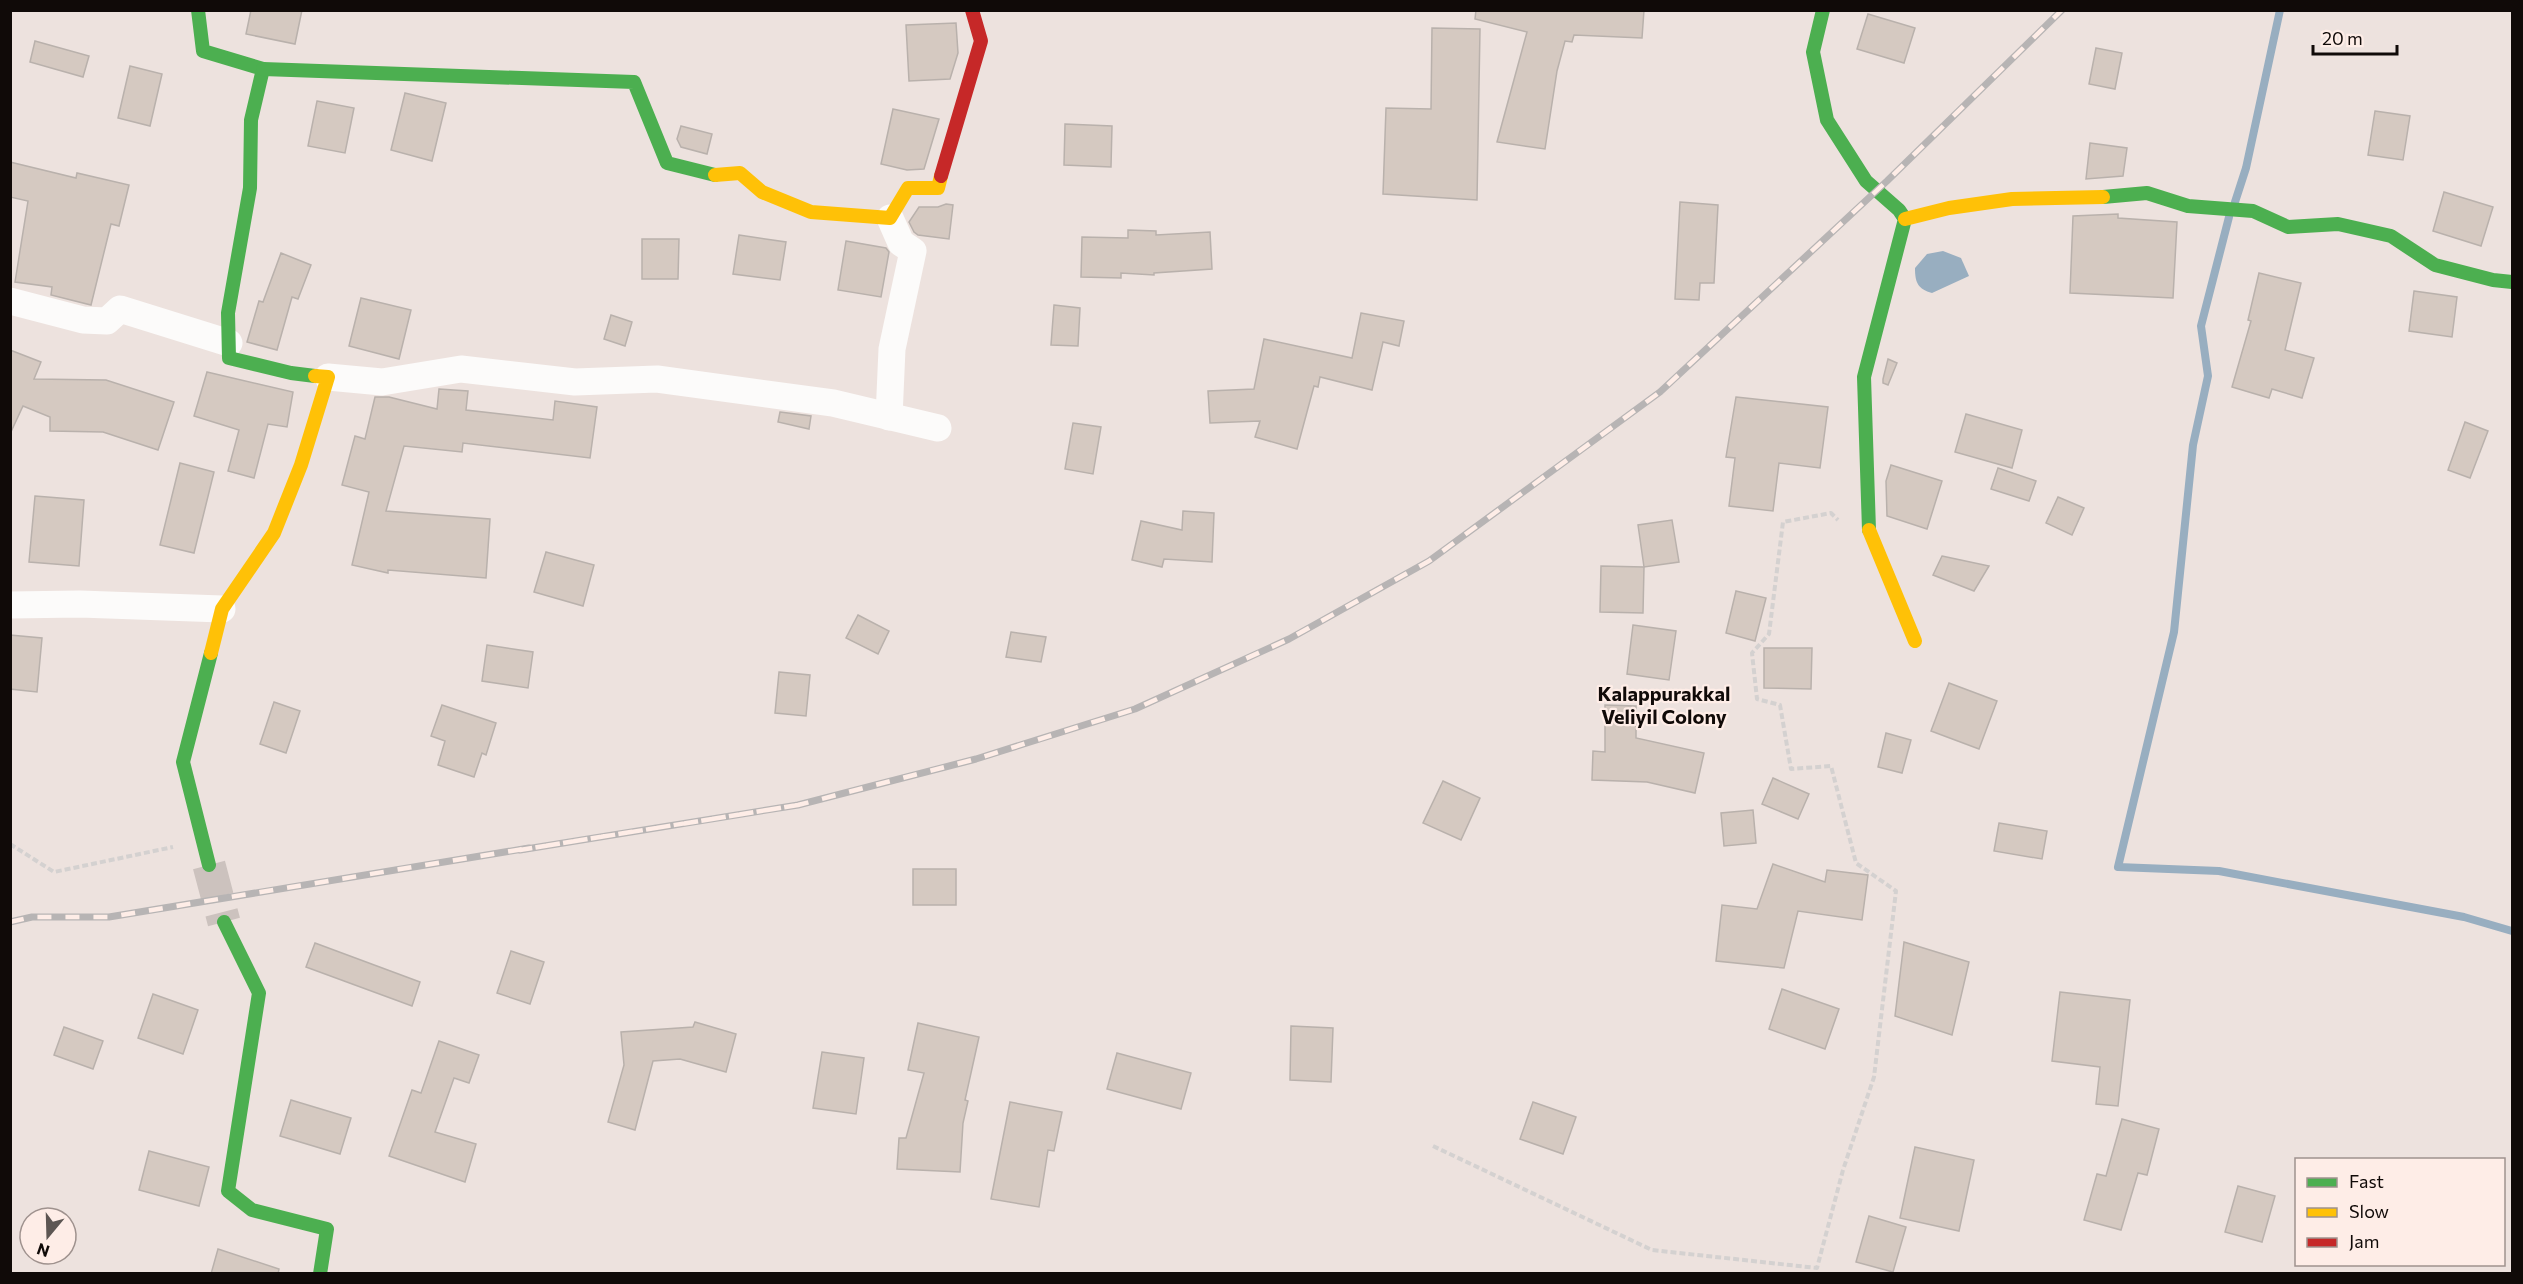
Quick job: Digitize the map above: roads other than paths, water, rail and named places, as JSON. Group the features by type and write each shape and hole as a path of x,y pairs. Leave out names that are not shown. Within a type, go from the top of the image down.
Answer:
{"street":[{"path":"198,10 203,51 263,69 634,82 667,163 712,175 740,173 762,192 811,212 890,218"},
{"path":"890,218 908,188 938,188 981,41 972,10"},
{"path":"1822,10 1813,52 1827,120 1866,181 1899,210 1905,219 1864,377 1869,531 1915,640"},
{"path":"263,69 250,120 250,188 228,313 229,358 291,373 382,382 461,369 574,382 657,379 833,403 938,429"},
{"path":"1905,219 1949,208 2012,199 2102,197 2147,193 2188,206 2253,211 2288,226 2338,224 2391,236 2435,265 2493,280 2512,282"},
{"path":"889,417 892,349 913,251 901,243 890,218"},
{"path":"10,301 83,320 107,321 120,309 229,343"},
{"path":"209,865 183,762 222,609 274,533 302,465 328,377"},
{"path":"10,605 80,604 222,609"},
{"path":"224,922 259,993 228,1191 252,1210 327,1229 320,1274"}],"water":[{"path":"1943,251 1961,258 1969,276 1932,293 1923,290 1918,285 1915,268 1927,254"}],"waterway":[{"path":"2235,202 2246,168 2280,10"},
{"path":"2229,217 2201,326 2208,376 2193,445 2174,632 2118,867 2219,871 2464,917 2512,931"}],"tunnel":[{"path":"209,865 224,922"}],"railway":[{"path":"798,805 520,850 798,805 976,759 1135,709 1289,639 1429,561 1660,392 1887,181 2062,10"},
{"path":"10,922 32,917 109,917 529,848"}],"district":[{"name":"Kalappurakkal Veliyil Colony","path":"1664,706"}]}
